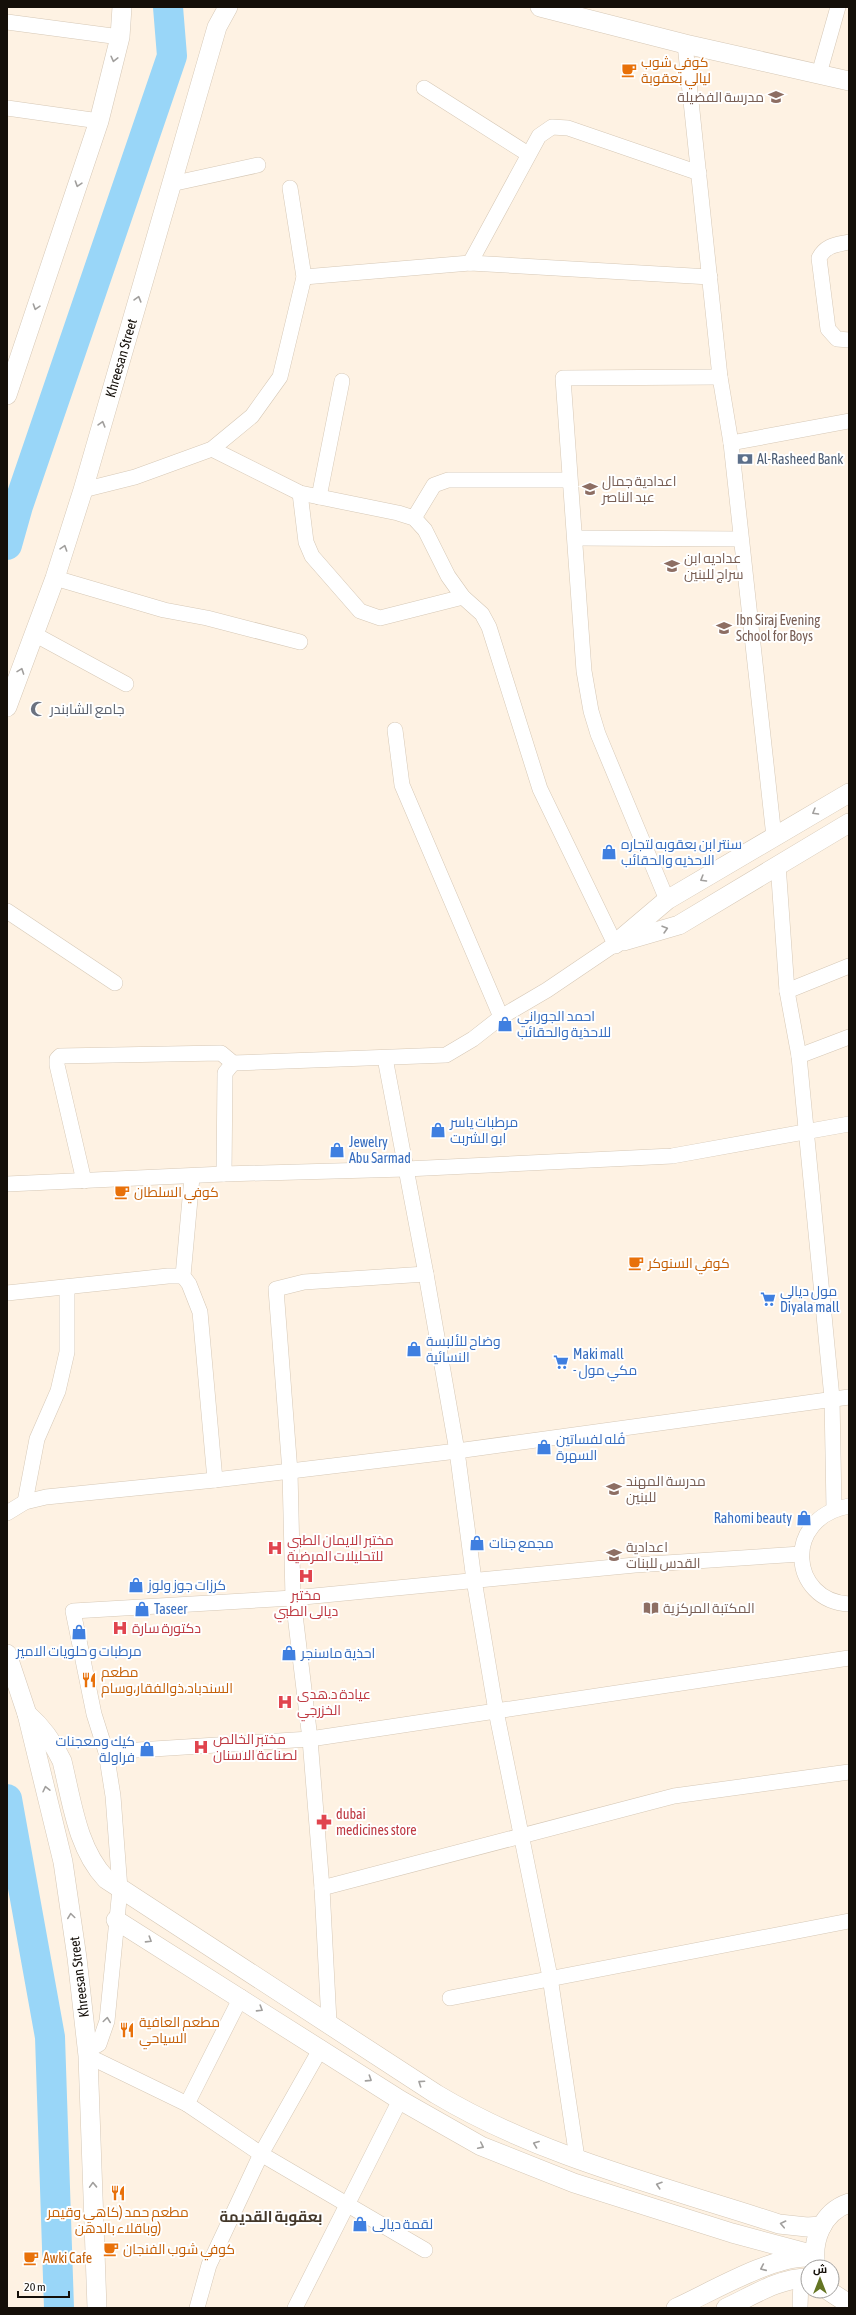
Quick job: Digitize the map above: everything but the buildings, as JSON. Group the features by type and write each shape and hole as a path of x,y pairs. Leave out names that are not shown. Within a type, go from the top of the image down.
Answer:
{"street":[{"path":"214,7 217,27"},
{"name":"Khreesan Street","path":"7,707 55,578 84,490 217,27 228,7"},
{"path":"540,7 685,44 849,81"},
{"path":"819,74 838,7"},
{"path":"7,395 99,121 120,37 121,10"},
{"path":"7,22 120,37"},
{"path":"685,44 720,377 731,443 774,837"},
{"path":"424,88 528,154"},
{"path":"7,108 99,121"},
{"path":"470,263 528,154 539,136 552,128 568,128 699,173"},
{"path":"172,184 258,164"},
{"path":"84,490 135,477 212,449 252,416 280,377 304,277 290,188"},
{"path":"849,242 832,246 824,250 819,258 828,329 837,339 849,340"},
{"path":"304,277 470,263 710,277"},
{"path":"667,900 598,734 591,711 584,671 576,538 569,480 563,378 720,377"},
{"path":"319,497 342,381"},
{"path":"731,443 849,421"},
{"path":"212,449 300,493 398,513 414,518 425,530 448,576 463,597 482,614 489,627 540,789 615,944"},
{"path":"414,518 434,485 448,480 569,480"},
{"path":"300,493 306,542 312,556 360,611 380,618 463,597"},
{"path":"576,538 741,538"},
{"path":"55,578 164,610 207,618 300,642"},
{"path":"34,634 126,684"},
{"path":"395,730 402,785 501,1017"},
{"path":"84,1181 57,1065 57,1060 60,1056 221,1053 233,1063 446,1055 473,1039 501,1017 547,990 615,944 667,900 849,793"},
{"path":"615,944 679,925 778,864 849,823"},
{"path":"778,864 787,991 799,1056 832,1398 834,1509"},
{"path":"7,911 115,983"},
{"path":"787,991 849,966"},
{"path":"799,1056 849,1037"},
{"path":"385,1058 426,1274 457,1452 474,1580 496,1711 550,1977 577,2158"},
{"path":"224,1174 225,1073 233,1063"},
{"path":"7,1184 672,1156 849,1124"},
{"path":"192,1177 182,1276 189,1284 200,1312 215,1480"},
{"path":"329,2022 322,1888 310,1739 293,1598 290,1472 276,1289 304,1282 426,1274"},
{"path":"7,1292 182,1276"},
{"path":"25,1502 37,1439 58,1391 67,1352 67,1286"},
{"path":"7,1513 25,1502 46,1497 290,1472 457,1452 600,1433 832,1398 849,1397"},
{"path":"849,1506 834,1509 820,1517 809,1529 802,1544 805,1576 814,1589 826,1598 840,1604 849,1604"},
{"path":"425,2250 261,2154 188,2104 88,2054 98,2044 106,2029 120,1889 113,1796 106,1752 94,1714 73,1611 293,1598 635,1565 802,1554"},
{"name":"Khreesan Street","path":"7,1654 27,1714 63,1862 77,1958 88,2054 98,2308"},
{"path":"106,1752 310,1739 849,1658"},
{"path":"27,1714 48,1735 62,1761 87,1854 103,1876 120,1889 329,2022 463,2110 518,2137 577,2158 779,2224 807,2227 822,2226"},
{"path":"322,1888 674,1796 849,1772"},
{"path":"116,1920 241,1997 400,2100 481,2146 542,2172 732,2233 800,2262"},
{"path":"450,1998 550,1977 849,1921"},
{"path":"188,2104 241,1997"},
{"path":"197,2308 209,2266 261,2154 321,2048"},
{"path":"295,2308 400,2100"},
{"path":"812,2259 815,2245 822,2226 832,2214 849,2203"},
{"path":"676,2308 768,2265 790,2258 800,2262"},
{"path":"726,2308 800,2273"},
{"path":"840,2298 849,2304"}],"waterway":[{"path":"7,545 18,506 172,56 168,7"},
{"path":"7,1799 50,2037 59,2308"}],"place":[{"name":"كوفي شوب ليالي بعقوبة","path":"629,70"},
{"name":"مدرسة الفضيلة","path":"776,97"},
{"name":"Al-Rasheed Bank","path":"745,459"},
{"name":"اعدادية جمال عبد الناصر","path":"590,489"},
{"name":"عداديه ابن سراج للبنين","path":"672,566"},
{"name":"Ibn Siraj Evening School for Boys","path":"724,628"},
{"name":"جامع الشابندر","path":"38,709"},
{"name":"سنتر ابن بعقوبه لتجاره الاحذيه والحقائب","path":"609,852"},
{"name":"احمد الجوراني للاحذية والحقائب","path":"505,1024"},
{"name":"مرطبات ياسر ابو الشربت","path":"438,1130"},
{"name":"Jewelry Abu Sarmad","path":"337,1150"},
{"name":"كوفي السلطان","path":"122,1192"},
{"name":"كوفي السنوكر","path":"636,1263"},
{"name":"مول ديالى Diyala mall","path":"768,1299"},
{"name":"وضاح للألبسة النسائية","path":"414,1349"},
{"name":"Maki mall - مكي مول","path":"561,1362"},
{"name":"فُله لفساتين السهرة","path":"544,1447"},
{"name":"مدرسة المهند للبنين","path":"614,1489"},
{"name":"Rahomi beauty","path":"804,1518"},
{"name":"مجمع جنات","path":"477,1543"},
{"name":"مختبر الايمان الطبي للتحليلات المرضية","path":"275,1548"},
{"name":"اعدادية القدس للبنات","path":"614,1555"},
{"name":"مختبر ديالى الطبي","path":"306,1576"},
{"name":"كرزات جوز ولوز","path":"136,1585"},
{"name":"المكتبة المركزية","path":"651,1608"},
{"name":"Taseer","path":"142,1609"},
{"name":"دكتورة سارة","path":"120,1628"},
{"name":"مرطبات و حلويات الامير","path":"79,1632"},
{"name":"احذية ماسنجر","path":"289,1653"},
{"name":"مطعم السندباد،ذوالفقار،وسام","path":"89,1680"},
{"name":"عيادة د.هدى الخزرجي","path":"285,1702"},
{"name":"مختبر الخالص لصناعة الاسنان","path":"201,1747"},
{"name":"كيك ومعجنات فراولة","path":"147,1749"},
{"name":"dubai medicines store","path":"324,1822"},
{"name":"مطعم العافية السياحي","path":"127,2030"},
{"name":"مطعم حمد (كاهي وقيمر وباقلاء بالدهن)","path":"118,2193"},
{"name":"لقمة ديالى","path":"360,2224"},
{"name":"كوفي شوب الفنجان","path":"111,2249"},
{"name":"Awki Cafe","path":"31,2258"}],"district":[{"name":"بعقوبة القديمة","path":"271,2217"}]}
